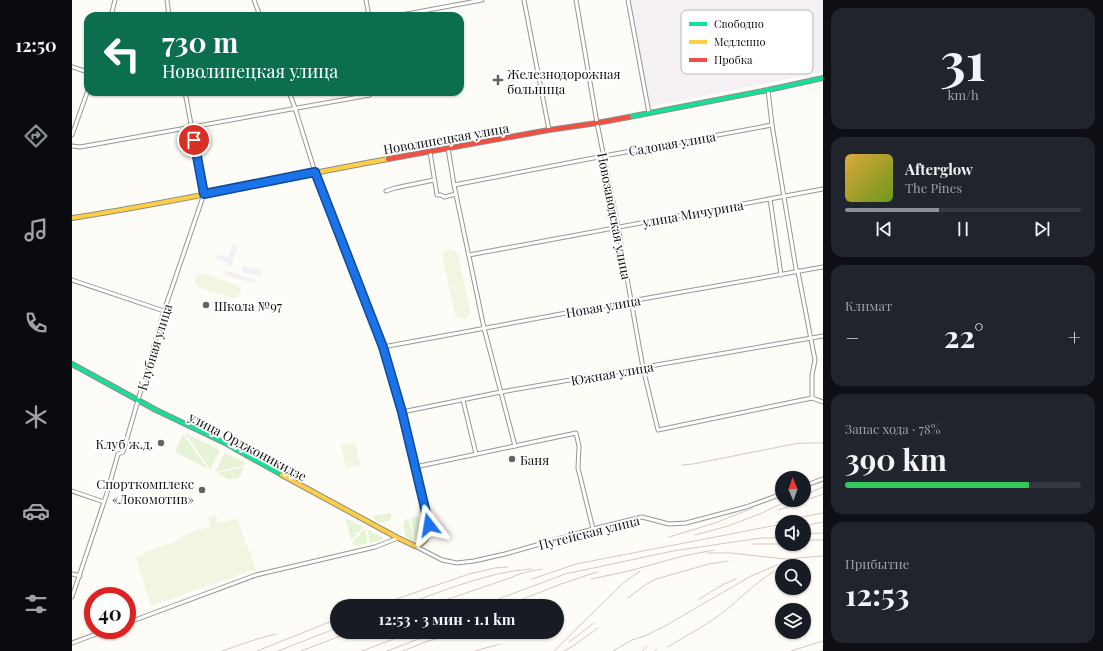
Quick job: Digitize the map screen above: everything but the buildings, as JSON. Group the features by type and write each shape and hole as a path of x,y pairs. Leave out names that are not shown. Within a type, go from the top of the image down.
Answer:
{"street":[{"path":"112,12 115,0"},
{"path":"167,0 168,12"},
{"path":"254,0 258,12"},
{"path":"366,0 368,12"},
{"path":"418,12 482,0"},
{"path":"524,0 549,130"},
{"name":"Новозаводская улица","path":"576,0 643,368 658,430 812,398"},
{"path":"628,0 649,113"},
{"path":"72,66 84,70"},
{"name":"Новолипецкая улица","path":"72,218 130,209 315,172 549,130 598,123 823,78"},
{"path":"768,90 772,125 796,269 798,272 815,360 812,375 812,398 823,402"},
{"path":"72,135 86,96"},
{"name":"Клубная улица","path":"72,597 104,502 118,454 123,452 164,311 204,194 186,96"},
{"path":"290,96 315,172 383,347 402,412 430,532 424,544 415,546"},
{"path":"72,146 80,147 364,96"},
{"name":"Садовая улица","path":"454,185 772,125"},
{"path":"448,148 454,185 484,328 515,446"},
{"path":"430,152 437,195 444,197 456,194"},
{"path":"386,191 434,180"},
{"name":"улица Мичурина","path":"469,254 770,200 823,189"},
{"path":"770,200 780,275"},
{"name":"Новая улица","path":"383,347 631,300 823,267"},
{"path":"72,280 164,311"},
{"name":"Южная улица","path":"402,412 501,392 823,336"},
{"name":"улица Орджоникидзе","path":"72,364 156,410 223,442 415,546"},
{"path":"463,400 476,454"},
{"path":"415,467 576,433 579,446 578,468 593,529"},
{"path":"811,483 823,479"},
{"path":"72,491 104,502"},
{"name":"Путейская улица","path":"415,546 442,560 456,563 474,562 642,517 669,524 686,523 746,507 775,497"},
{"path":"136,620 256,575 375,547 398,538"},
{"path":"72,574 80,576"},
{"path":"72,643 84,639"}],"shaded area":[{"path":"628,0 823,0 823,72 813,74 648,107"},
{"path":"233,244 238,246 231,267 227,266 228,263 216,259 217,254 228,258"},
{"path":"243,266 263,269 261,276 242,273"},
{"path":"225,270 256,280 254,284 224,274"}],"green space":[{"path":"449,249 454,250 458,254 470,312 468,317 464,319 455,315 443,258 444,252"},
{"path":"201,273 237,285 241,290 239,295 233,298 198,287 195,283 195,279 197,275"},
{"path":"185,433 220,450 210,469"},
{"path":"183,434 208,469 177,453 176,449"},
{"path":"355,442 360,465 346,468 341,445"},
{"path":"225,453 244,462 244,466 215,472"},
{"path":"244,467 237,479 231,478 230,480 217,473"},
{"path":"418,506 421,506 425,521 426,528 424,536"},
{"path":"391,513 391,520 380,523 373,519 374,518 372,516"},
{"path":"216,515 217,523 237,519 256,569 151,606 136,558 143,556 143,553 177,541 177,539 201,529 210,527 209,517"},
{"path":"418,516 422,536 419,540 415,541 411,518"},
{"path":"347,519 363,527 351,540 346,520"},
{"path":"406,519 409,519 414,541 406,538 403,523"},
{"path":"365,528 368,543 354,546 352,542"},
{"path":"367,529 382,537 383,539 370,543"}],"railway":[{"path":"682,465 794,444 823,443"},
{"path":"811,492 823,487"},
{"path":"779,510 823,494"},
{"path":"695,535 728,526 775,507"},
{"path":"669,537 715,523 753,508"},
{"path":"811,515 823,513"},
{"path":"811,525 823,522"},
{"path":"532,579 576,564 775,525"},
{"path":"811,534 823,533"},
{"path":"499,599 565,574 673,551 762,538 775,538"},
{"path":"811,540 823,540"},
{"path":"753,544 775,544"},
{"path":"591,579 629,571 683,556 714,550"},
{"path":"707,553 731,553 785,559 823,556"},
{"path":"628,598 645,585 656,579 709,564 728,561"},
{"path":"613,651 632,640 645,636 665,626 751,576 775,566"},
{"path":"396,599 469,574 495,568 508,567"},
{"path":"420,599 483,578 532,569"},
{"path":"448,599 522,573 542,569"},
{"path":"554,651 623,583 640,571"},
{"path":"668,647 718,616 755,585 775,571"},
{"path":"523,599 597,572"},
{"path":"698,600 722,585 736,579"},
{"path":"257,651 330,622"},
{"path":"569,642 594,623"},
{"path":"564,651 598,628"},
{"path":"278,651 330,631"},
{"path":"222,651 276,634"},
{"path":"301,651 333,639"},
{"path":"362,651 394,639"},
{"path":"387,651 419,639"},
{"path":"403,651 436,639"},
{"path":"791,651 823,641"},
{"path":"475,651 500,644"},
{"path":"642,651 647,646"}],"traffic: fast":[{"path":"629,117 823,78"},
{"path":"315,172 383,347 388,366"},
{"path":"72,364 156,410 223,442 282,475"}],"traffic: slow":[{"path":"72,218 151,205 388,159"},
{"path":"282,475 415,546 422,543 426,539 429,525 402,412 388,366"}],"traffic: jam":[{"path":"388,159 629,117"}],"place":[{"name":"Железнодорожная больница","path":"498,80"},
{"name":"Школа №97","path":"206,305"},
{"name":"Клуб ж.д.","path":"161,443"},
{"name":"Баня","path":"512,459"},
{"name":"Спорткомплекс «Локомотив»","path":"202,490"}],"route":[{"path":"194,140 204,194 315,172 383,347 402,412 429,525"}]}
